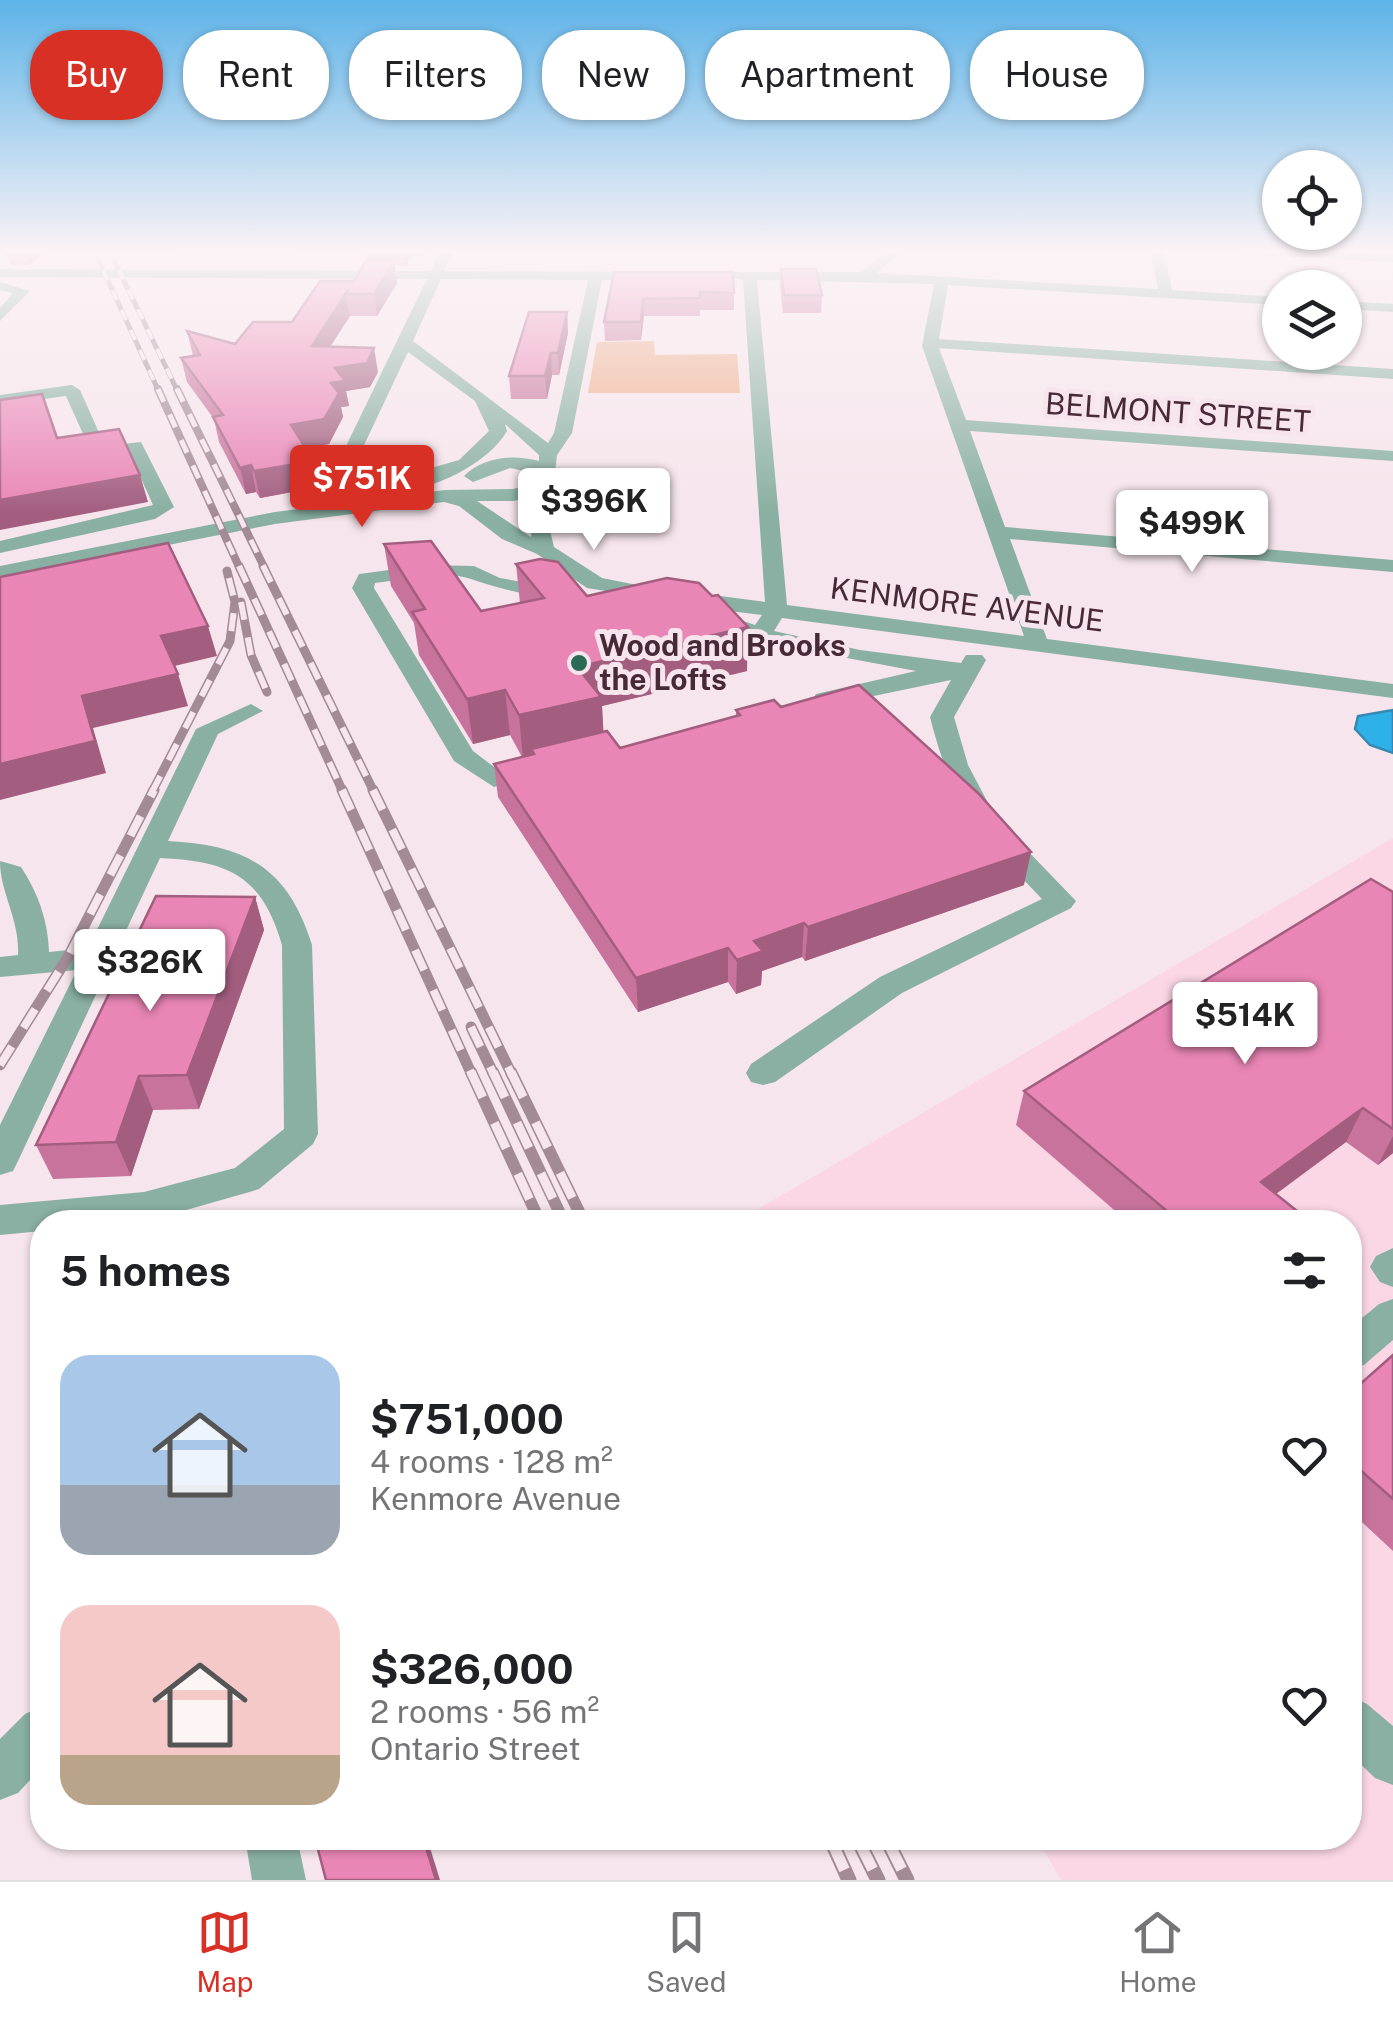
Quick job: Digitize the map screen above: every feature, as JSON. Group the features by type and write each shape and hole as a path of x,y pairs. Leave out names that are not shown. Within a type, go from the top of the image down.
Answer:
{"street":[{"path":"340,477 406,338"},
{"path":"544,550 539,526 547,471 563,433 583,338"},
{"path":"755,338 776,610 760,634"},
{"path":"931,338 1038,644"},
{"path":"405,342 534,438 547,471"},
{"path":"930,343 1393,374"},
{"path":"0,400 72,390 99,452 135,446 164,507 148,515 0,546"},
{"path":"474,393 495,419 498,431 475,486"},
{"name":"BELMONT STREET","path":"959,425 1393,456"},
{"path":"475,486 502,464 534,465 547,471"},
{"name":"KENMORE AVENUE","path":"275,518 446,471 475,486 514,496 547,471"},
{"name":"KENMORE AVENUE","path":"0,572 275,518 445,496 475,486"},
{"name":"KENMORE AVENUE","path":"475,486 508,534 544,550 595,583 626,592 1393,692"},
{"path":"996,532 1393,566"},
{"path":"550,765 494,779 462,756 362,588 366,578 427,571 474,572 494,583 674,610 860,656 967,671"},
{"path":"762,1073 891,985 1061,901 984,822 955,765 942,717 974,661 976,636"},
{"path":"792,706 904,680 967,671"},
{"path":"0,1161 208,729 250,711"},
{"path":"111,1210 144,1207 246,1178 301,1134 296,945 291,918 268,882 239,860 196,850 150,848"},
{"path":"0,870 11,873 27,898 35,933 32,961"},
{"path":"0,966 98,957"},
{"path":"0,1220 30,1217"},
{"path":"1362,1342 1393,1316"},
{"path":"1362,1732 1393,1760"},
{"path":"0,1775 30,1744"},
{"path":"274,1850 279,1880"}],"shaded area":[{"path":"654,341 655,355 737,354 740,393 588,393 597,342"},
{"path":"1393,838 1393,1880 1061,1880 1044,1850 1362,1850 1362,1210 757,1210"}],"water":[{"path":"1393,710 1393,753 1370,745 1355,729 1358,716"}],"building":[{"path":"191,338 235,344 240,338 317,338 312,346 374,348 367,363 335,368 345,381 331,383 339,393 324,419 291,425 314,461 254,471 251,465 240,468 213,417 223,415 181,358 200,355"},
{"path":"521,338 561,338 558,353 551,353 545,376 509,376"},
{"path":"42,394 57,438 119,429 140,475 0,500 0,400"},
{"path":"431,541 481,611 544,598 516,564 540,559 558,562 587,596 667,578 699,583 712,596 718,595 748,627 577,667 601,697 519,715 505,690 467,699 412,612 425,609 384,544"},
{"path":"168,543 208,626 161,636 178,674 82,696 95,741 0,764 0,577"},
{"path":"859,685 978,793 1031,852 808,927 804,923 754,941 763,951 737,960 728,948 636,978 494,764 534,754 531,749 607,731 620,748 740,715 736,710 774,700 781,707"},
{"path":"1371,879 1393,892 1393,1129 1363,1108 1261,1182 1296,1210 1166,1210 1024,1091"},
{"path":"156,896 255,897 187,1075 139,1076 116,1142 36,1145"},
{"path":"1393,1355 1393,1499 1362,1472 1362,1382"},
{"path":"318,1850 427,1850 436,1880 326,1880"}],"railway":[{"path":"134,338 159,392"},
{"path":"152,338 178,392"},
{"path":"158,389 240,569"},
{"path":"177,389 265,569"},
{"path":"239,566 343,792"},
{"path":"263,566 374,792"},
{"path":"152,792 230,641 235,602 227,571"},
{"path":"241,602 251,655 267,692"},
{"path":"0,1065 68,957 154,790"},
{"path":"342,790 472,1075"},
{"path":"373,790 512,1075"},
{"path":"471,1027 494,1075"},
{"path":"471,1072 534,1210"},
{"path":"493,1072 558,1210"},
{"path":"511,1072 578,1210"},
{"path":"835,1850 849,1880"},
{"path":"863,1850 878,1880"},
{"path":"892,1850 907,1880"}],"place":[{"name":"Wood and Brooks the Lofts","path":"579,663"}]}
